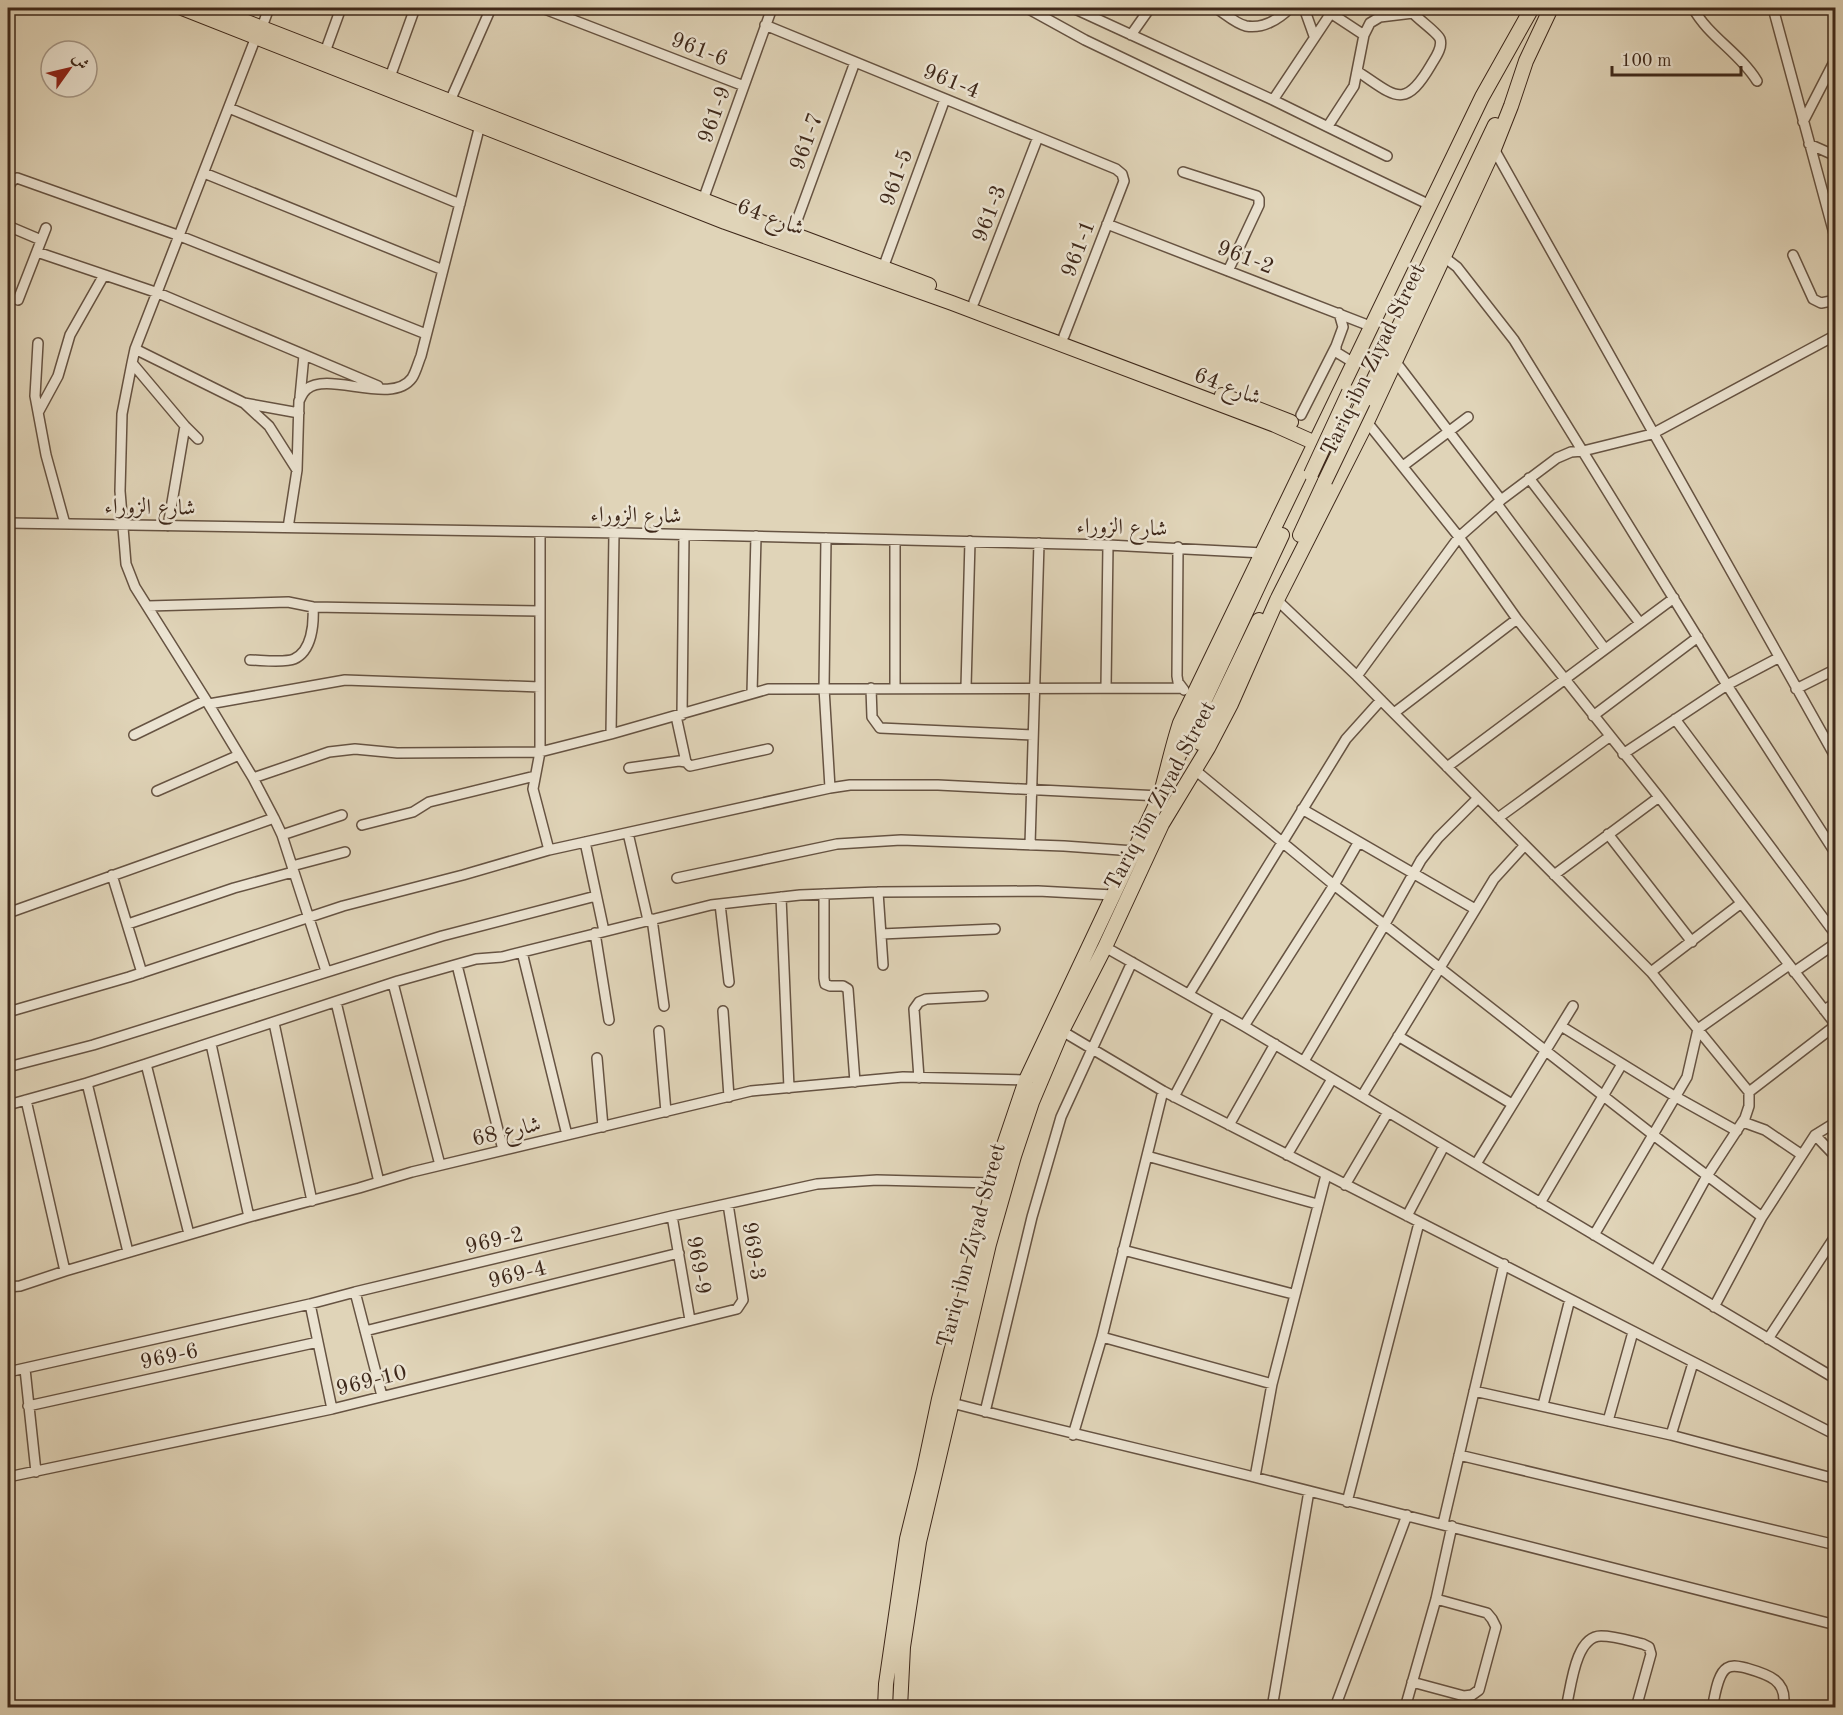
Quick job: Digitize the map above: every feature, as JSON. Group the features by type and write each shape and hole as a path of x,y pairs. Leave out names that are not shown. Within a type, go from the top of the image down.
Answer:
{"main road":[{"name":"شارع 64","path":"182,8 325,52 703,200 1272,414 1317,439 1351,454"},
{"name":"شارع 64","path":"211,8 259,32 480,125 725,222 952,303 1317,439"},
{"name":"Tariq ibn Ziyad Street","path":"885,1707 886,1684 906,1539 993,1183 1026,1080 1160,796 1171,748 1180,723 1482,97 1532,8"},
{"name":"Tariq ibn Ziyad Street","path":"900,1707 903,1647 918,1542 989,1244 1032,1102 1062,1031 1162,824 1231,704 1277,600 1367,422 1494,150 1526,61 1551,8"},
{"path":"1160,796 1517,35"},
{"path":"1162,824 1526,61"}],"street":[{"path":"269,8 135,350 122,414 120,491 122,526 126,564 135,587 253,778 282,835 326,971"},
{"path":"325,52 341,8"},
{"path":"390,77 415,8"},
{"path":"450,101 490,8"},
{"name":"961-6","path":"542,8 744,86"},
{"name":"961-9","path":"703,200 772,8"},
{"path":"1027,8 1085,40 1430,205"},
{"path":"1073,8 1388,156"},
{"path":"1131,35 1150,8"},
{"path":"1216,8 1244,26 1260,26 1280,18 1290,8"},
{"path":"1304,8 1314,36"},
{"path":"1693,8 1702,21 1749,67 1757,81"},
{"path":"1773,8 1836,241"},
{"path":"1273,100 1314,36 1327,10 1364,35"},
{"path":"1328,126 1354,86 1364,35 1375,19 1415,10 1424,25 1436,33 1441,42 1439,51 1422,80 1413,91 1402,95 1388,91 1357,71"},
{"name":"961-4","path":"765,25 1116,169 1122,174"},
{"path":"1803,122 1836,58"},
{"name":"961-7","path":"792,234 855,62"},
{"name":"961-5","path":"883,268 945,99"},
{"path":"229,108 460,204"},
{"path":"299,401 308,388 315,385 386,389 401,386 412,378 426,334 480,125"},
{"name":"961-3","path":"974,302 1038,137"},
{"path":"1809,144 1836,156"},
{"path":"1494,150 1836,758"},
{"path":"204,172 443,270"},
{"path":"1183,172 1257,196 1259,200 1259,205 1228,271"},
{"name":"961-1","path":"1064,336 1124,181 1122,174"},
{"path":"8,188 17,178 180,236 426,334"},
{"name":"961-2","path":"1107,224 1370,326"},
{"path":"8,226 41,240"},
{"path":"18,300 46,228"},
{"path":"37,252 158,293 386,389"},
{"path":"1793,255 1812,299 1821,303 1836,300"},
{"path":"1444,257 1457,267 1514,340 1727,685 1836,854"},
{"path":"39,411 58,376 70,335 104,275"},
{"path":"1301,415 1336,346 1343,327 1339,313"},
{"path":"1357,676 1459,537 1499,502 1557,458 1571,452 1652,434 1836,335"},
{"path":"38,343 35,396 46,455 64,524"},
{"path":"1336,346 1339,356 1354,363"},
{"path":"135,350 244,403 299,413"},
{"path":"288,528 297,470 299,401 304,355"},
{"path":"1395,361 1449,431 1605,649"},
{"path":"132,363 198,439"},
{"path":"244,403 269,426 297,470"},
{"path":"1403,466 1468,417"},
{"path":"1367,422 1459,537 1564,680 1659,797 1836,1025 1749,1092"},
{"path":"168,526 185,426"},
{"path":"1529,478 1640,623"},
{"name":"شارع الزوراء","path":"8,523 970,541 1178,547 1263,553"},
{"path":"540,532 540,752 533,789 549,850"},
{"path":"611,734 614,533"},
{"path":"684,535 679,715 686,762"},
{"path":"752,693 756,536"},
{"path":"826,538 824,688 830,788"},
{"path":"895,540 895,687"},
{"path":"966,687 970,541"},
{"path":"1030,845 1039,543"},
{"path":"1106,687 1107,545"},
{"path":"1178,547 1177,676 1182,688 1193,697"},
{"path":"1447,767 1674,598"},
{"path":"1277,600 1357,676 1651,972 1749,1092 1749,1106 1743,1122 1707,1176 1655,1271"},
{"path":"148,606 288,602 314,607 540,611"},
{"path":"250,660 293,659 302,653 309,643 314,622 314,607"},
{"path":"1394,714 1517,619"},
{"path":"1593,716 1698,637"},
{"path":"1623,754 1727,685 1778,658"},
{"path":"1796,689 1836,669"},
{"path":"134,735 207,702 345,680 540,687"},
{"path":"871,688 872,717 880,728 1033,735"},
{"path":"253,778 329,752 346,750 397,753 540,752 768,689 1182,688"},
{"path":"1189,994 1346,739 1381,700"},
{"path":"1675,719 1836,935"},
{"path":"1825,741 1836,735"},
{"path":"1498,818 1610,737"},
{"path":"629,768 679,761 686,762 690,766 768,749"},
{"path":"157,791 239,755"},
{"path":"1195,770 1334,885 1652,1134 1762,1216"},
{"path":"362,825 413,812 429,802 534,776"},
{"path":"8,1012 142,973 343,906 549,850 830,788 850,785 938,785 1160,796"},
{"path":"1554,875 1659,797"},
{"path":"1304,1062 1421,860 1438,838 1478,798"},
{"path":"1302,808 1358,843 1475,909"},
{"path":"282,835 342,815"},
{"path":"8,913 274,818"},
{"path":"628,833 650,920 664,1006"},
{"path":"1608,834 1692,942"},
{"path":"677,878 837,844 902,840 1134,851"},
{"path":"585,842 596,896 609,1020"},
{"path":"1244,1026 1334,885 1358,843"},
{"path":"1362,1096 1494,879 1525,845"},
{"path":"128,924 345,852"},
{"path":"112,875 142,973"},
{"path":"8,1105 87,1083 393,983 476,959 502,957 720,904 781,897 878,892 1038,891 1113,895"},
{"path":"878,892 883,965"},
{"path":"824,894 824,978 825,984 843,986 848,989 855,1082"},
{"path":"8,1067 93,1045 453,933 596,896"},
{"path":"781,897 789,1088"},
{"path":"720,904 729,982"},
{"path":"1651,972 1740,904"},
{"path":"881,934 995,929"},
{"path":"1594,1235 1687,1077 1698,1029 1836,943"},
{"path":"1105,946 1275,1044 1836,1379"},
{"path":"522,952 567,1135"},
{"path":"985,1412 1032,1217 1061,1117 1132,962"},
{"path":"457,965 502,1150"},
{"path":"393,983 440,1165"},
{"path":"920,1078 914,1009 919,1002 926,999 983,996"},
{"path":"336,1002 379,1182"},
{"path":"1824,1010 1836,1003"},
{"path":"1476,1164 1573,1006"},
{"path":"723,1011 729,1097"},
{"path":"1174,1097 1219,1012"},
{"path":"274,1023 312,1200"},
{"path":"1562,1026 1676,1097 1737,1131"},
{"path":"659,1031 666,1112"},
{"path":"1062,1031 1174,1097 1836,1435"},
{"path":"1398,1036 1512,1104"},
{"path":"211,1044 249,1217"},
{"path":"1229,1125 1275,1044"},
{"path":"597,1058 603,1126"},
{"path":"147,1064 189,1234"},
{"path":"1540,1203 1622,1064"},
{"name":"شارع 68","path":"8,1287 20,1286 189,1234 440,1165 751,1091 903,1077 1026,1080"},
{"path":"1287,1155 1332,1079"},
{"path":"87,1083 128,1252"},
{"path":"1073,1435 1102,1337 1163,1091"},
{"path":"26,1100 64,1271"},
{"path":"1345,1185 1388,1112"},
{"path":"1743,1122 1765,1130 1802,1155"},
{"path":"1714,1307 1762,1216 1815,1135 1836,1122"},
{"path":"1815,1135 1836,1157"},
{"path":"1407,1216 1444,1146"},
{"path":"1147,1156 1317,1204"},
{"path":"1255,1477 1272,1384 1293,1294 1326,1175"},
{"name":"969-2","path":"8,1372 310,1304 672,1216 817,1184 877,1180 993,1183"},
{"name":"969-3","path":"728,1204 743,1300 741,1305"},
{"name":"969-9","path":"672,1216 690,1320"},
{"path":"1347,1502 1419,1223"},
{"path":"1768,1339 1836,1235"},
{"path":"1123,1250 1293,1294"},
{"name":"969-4","path":"365,1331 679,1253"},
{"path":"1405,1707 1436,1599 1459,1455 1504,1264"},
{"path":"355,1292 382,1396"},
{"path":"1543,1405 1570,1299"},
{"path":"310,1304 332,1409"},
{"name":"969-10","path":"8,1477 332,1409 737,1309 741,1305"},
{"path":"1608,1421 1633,1332"},
{"path":"1102,1337 1272,1384"},
{"name":"969-6","path":"28,1406 318,1342"},
{"path":"1671,1435 1693,1363"},
{"path":"25,1369 36,1472"},
{"path":"1474,1391 1671,1435 1836,1479"},
{"path":"952,1403 1073,1435 1447,1525 1835,1624"},
{"path":"1459,1455 1836,1545"},
{"path":"1272,1707 1309,1491"},
{"path":"1337,1702 1407,1515"},
{"path":"1412,1682 1464,1696 1472,1695 1479,1690 1496,1628 1492,1619 1487,1613 1436,1599"},
{"path":"1566,1707 1580,1649 1589,1640 1599,1635 1648,1647 1651,1654 1636,1707"},
{"path":"1712,1707 1722,1674 1727,1668 1735,1665 1770,1675 1780,1686 1784,1700 1783,1707"}]}
